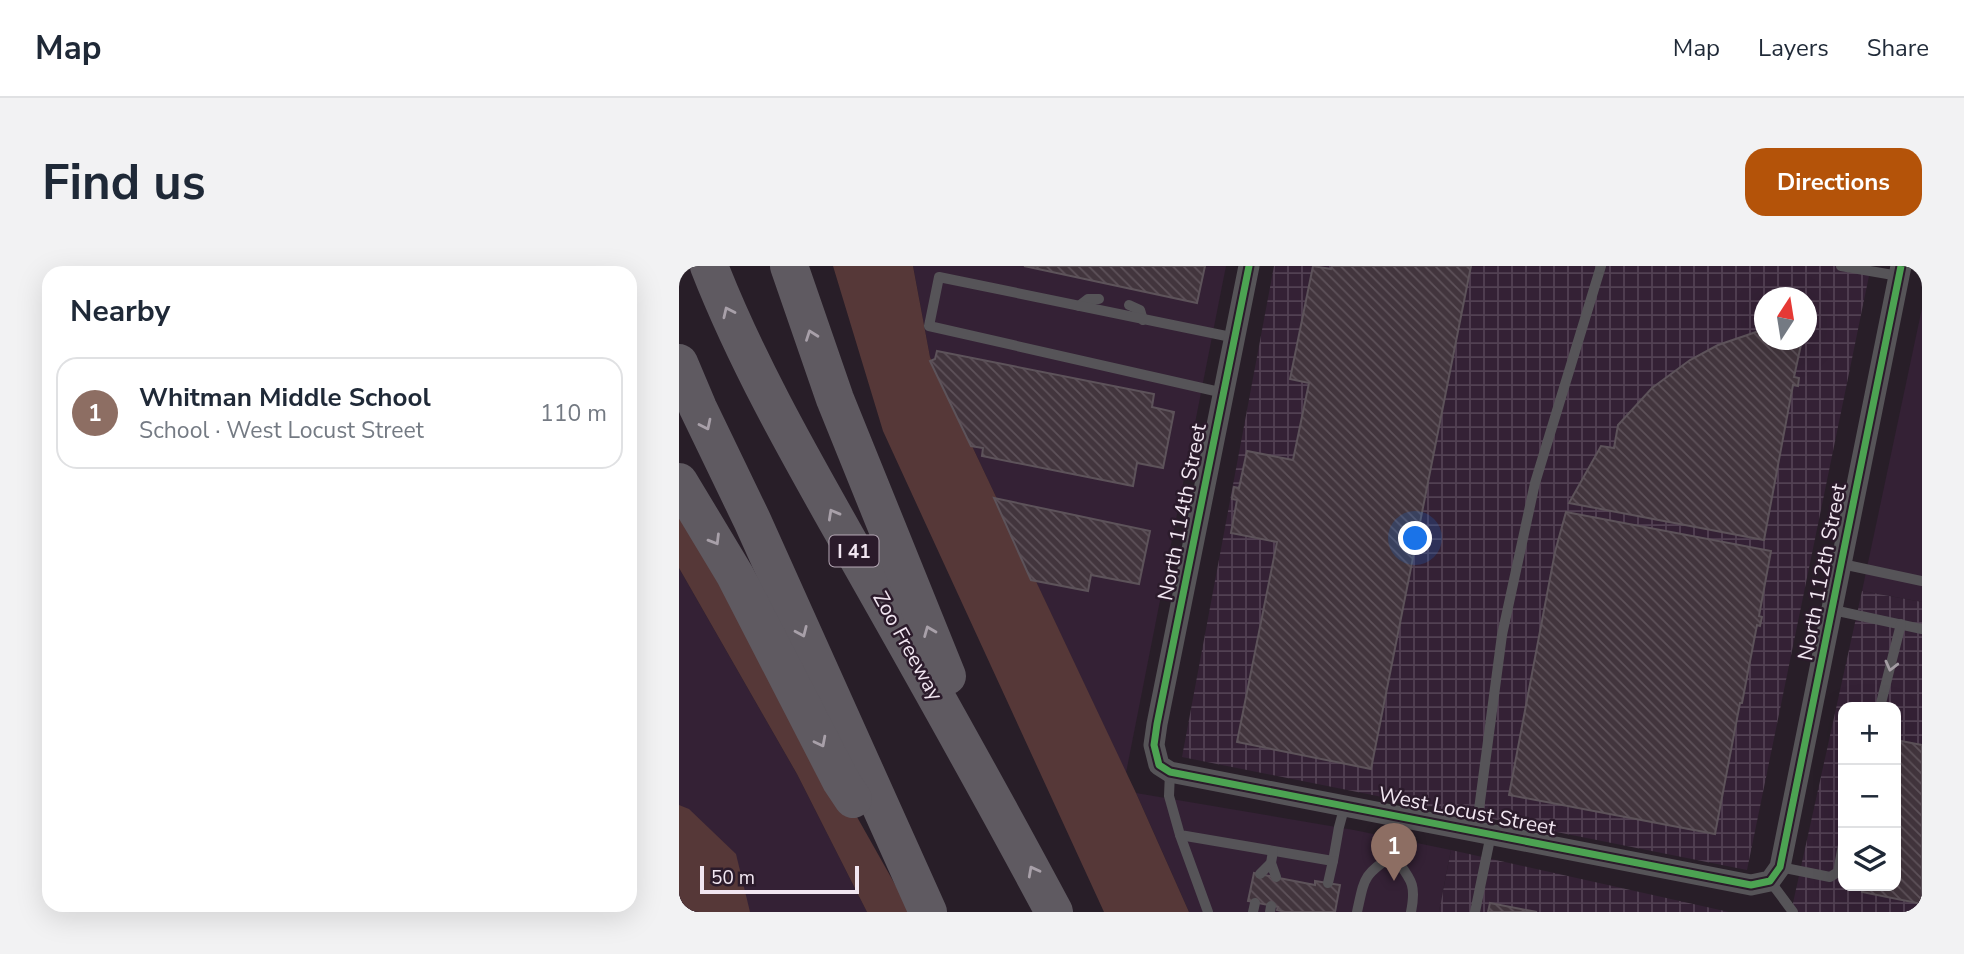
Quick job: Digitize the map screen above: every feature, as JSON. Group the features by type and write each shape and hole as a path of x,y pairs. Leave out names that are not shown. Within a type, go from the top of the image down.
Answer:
{"highway":[{"name":"Zoo Freeway","path":"709,266 726,309 809,471 1055,912"},
{"path":"789,266 835,399 1011,830"},
{"path":"679,363 921,898"},
{"path":"679,482 735,575 841,782 921,898"}],"street":[{"name":"North 114th Street","path":"1164,768 1154,745 1157,724 1249,266"},
{"name":"North 112th Street","path":"1775,874 1833,610 1900,271"},
{"name":"West Locust Street","path":"1164,768 1726,881 1751,885 1775,874"}],"lane":[{"path":"1475,912 1502,635 1535,483 1601,266"},
{"path":"1841,266 1900,271"},
{"path":"1224,393 929,326 939,277 1236,338"},
{"path":"1079,306 1088,299 1099,299"},
{"path":"1129,305 1140,310 1143,320"},
{"path":"1842,564 1922,581"},
{"path":"1833,610 1922,629"},
{"path":"1881,702 1901,624"},
{"path":"1164,768 1180,835 1208,912"},
{"path":"1328,883 1345,805"},
{"path":"1357,912 1363,884 1370,872 1393,855 1401,816"},
{"path":"1180,835 1272,857 1333,861"},
{"path":"1393,855 1413,884 1415,894 1411,912"},
{"path":"1261,874 1272,857"},
{"path":"1272,857 1276,877"},
{"path":"1793,912 1775,874 1830,877 1838,872"}],"shaded area":[{"path":"833,266 913,266 930,357 1136,793 1189,912 1104,912 883,431"},
{"path":"913,266 1226,266 1126,773 930,357"},
{"path":"1274,266 1871,266 1747,870 1182,757"},
{"path":"1922,308 1922,602 1862,591"},
{"path":"679,501 910,912 867,912 797,774 679,568"},
{"path":"679,568 797,774 867,912 679,912"},
{"path":"1862,591 1922,602 1922,912 1791,912"},
{"path":"1136,793 1354,830 1451,850 1439,912 1189,912"},
{"path":"679,805 689,809 736,854 750,912 679,912"},
{"path":"1451,850 1729,912 1439,912"}],"building":[{"path":"1024,266 1205,266 1197,303"},
{"path":"1313,266 1331,269 1332,266 1471,266 1371,769 1237,742 1277,542 1231,533 1237,500 1232,499 1234,487 1239,488 1247,451 1293,460 1309,383 1290,379"},
{"path":"1754,333 1754,350 1800,350 1794,377 1799,378 1798,386 1793,385 1764,540 1569,503 1601,446 1614,448 1618,425 1652,388 1690,360 1718,345"},
{"path":"937,351 1154,394 1152,407 1174,412 1163,468 1137,463 1133,486 982,456 983,448 971,446 930,361 935,359"},
{"path":"994,498 1150,531 1139,584 1091,575 1088,591 1031,580"},
{"path":"1566,512 1771,551 1759,616 1762,617 1760,626 1757,625 1740,703 1715,834 1509,795 1555,552"},
{"path":"1901,741 1922,745 1922,904 1862,892 1901,891"},
{"path":"1254,873 1315,885 1315,881 1340,885 1335,912 1285,912 1277,910 1278,907 1248,901"},
{"path":"1490,903 1537,912 1488,912"}],"cycle path":[{"path":"1249,266 1157,724 1154,745 1159,765 1170,772 1751,885 1770,881 1780,867 1901,266"}],"place":[{"name":"Whitman Middle School","path":"1394,881"}]}
